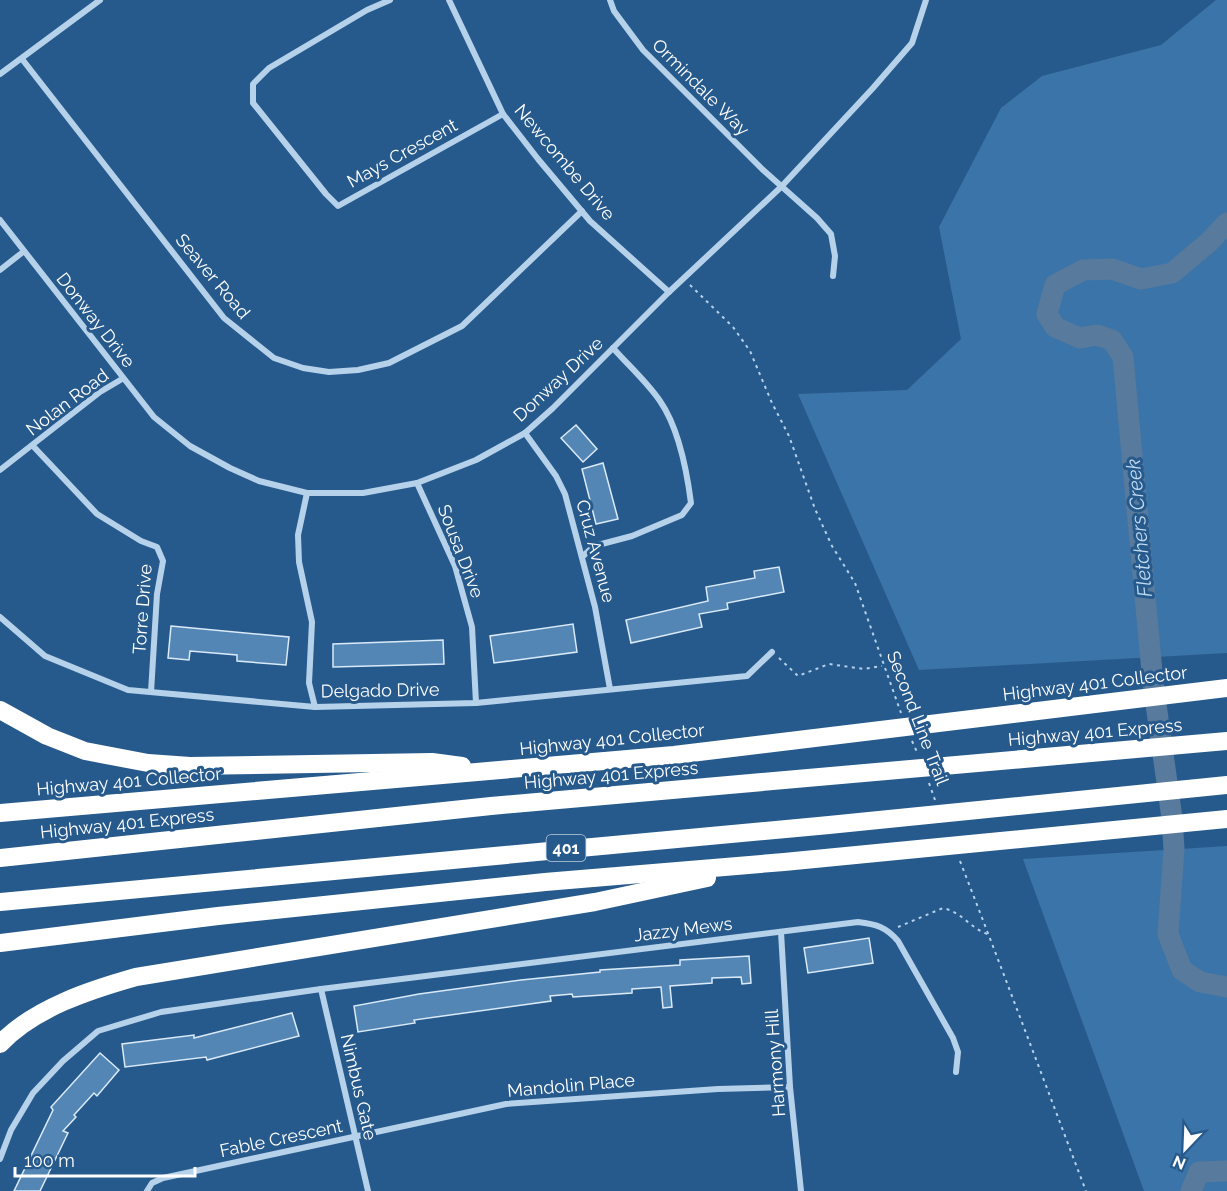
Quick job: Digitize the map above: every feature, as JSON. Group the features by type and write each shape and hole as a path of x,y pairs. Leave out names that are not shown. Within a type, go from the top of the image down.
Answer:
{"highway":[{"name":"Highway 401 Collector","path":"0,813 674,755 1227,688"},
{"path":"0,710 47,736 85,751 148,763 190,766 432,762 496,771"},
{"name":"Highway 401 Express","path":"0,858 491,806 1227,741"},
{"name":"401","path":"0,902 829,825 1227,785"},
{"name":"401","path":"0,943 218,916 545,882 784,862 1227,819"},
{"path":"0,1044 8,1035 48,1009 92,989 136,977 595,902 784,862"}],"street":[{"path":"0,74 99,0"},
{"name":"Mays Crescent","path":"390,0 368,10 268,68 253,84 254,103 338,207 503,114"},
{"name":"Newcombe Drive","path":"449,0 503,114 582,211 669,292"},
{"name":"Ormindale Way","path":"610,0 614,11 643,50 831,234 835,256 833,276"},
{"name":"Donway Drive","path":"0,220 154,417 190,446 259,481 307,493 363,493 417,483 476,460 525,433 553,408 669,292 781,187 873,88 912,43 926,0"},
{"name":"Seaver Road","path":"22,59 224,318 274,358 303,368 328,372 358,370 389,363 462,326 582,211"},
{"path":"0,270 23,252"},
{"path":"582,556 594,546 632,536 682,515 691,503 688,479 671,425 660,401 613,348"},
{"name":"Nolan Road","path":"0,470 100,392 123,379"},
{"name":"Cruz Avenue","path":"525,433 556,476 565,494 596,607 610,689"},
{"name":"Torre Drive","path":"33,446 97,514 141,541 157,547 163,561 157,594 152,692"},
{"name":"Sousa Drive","path":"417,483 455,566 472,627 476,703"},
{"path":"307,493 298,535 299,562 312,622 309,683 315,707"},
{"name":"Delgado Drive","path":"0,617 45,656 128,690 315,707 476,703 747,676 772,652"},
{"name":"Jazzy Mews","path":"0,1159 11,1130 33,1093 63,1061 98,1031 160,1012 321,989 858,922 882,926 890,932"},
{"name":"Harmony Hill","path":"781,932 790,1087 801,1191"},
{"path":"890,932 898,941 953,1038 958,1052 956,1072"},
{"name":"Nimbus Gate","path":"321,989 368,1191"},
{"name":"Mandolin Place","path":"356,1137 506,1104 532,1101 718,1089 790,1087"},
{"name":"Fable Crescent","path":"147,1191 152,1183 163,1179 356,1137"}],"path":[{"name":"Second Line Trail","path":"684,279 733,327 750,351 789,436 815,509 832,546 855,583 903,718"},
{"path":"772,652 798,676 829,664 864,669 883,666"},
{"name":"Second Line Trail","path":"912,740 920,761"},
{"name":"Second Line Trail","path":"929,783 937,805"},
{"path":"959,859 990,935 1032,1053 1086,1191"},
{"path":"890,932 943,908 955,912 975,930 990,935"}],"shaded area":[{"path":"1216,0 1227,0 1227,653 919,670 798,394 907,390 961,339 939,227 1001,108 1042,76 1161,45"},
{"path":"1227,846 1227,1191 1144,1191 1023,859"}],"building":[{"path":"576,425 597,449 583,462 561,438"},
{"path":"603,463 618,519 596,524 582,469"},
{"path":"779,567 784,592 727,603 728,609 699,614 702,627 631,643 626,620 708,601 706,587 755,578 754,571"},
{"path":"573,624 577,652 494,663 490,636"},
{"path":"171,626 289,637 286,665 237,661 237,655 190,651 189,660 168,658"},
{"path":"443,640 444,664 333,667 333,644"},
{"path":"869,938 873,963 808,973 804,948"},
{"path":"749,956 751,983 742,984 741,977 712,978 712,983 670,986 672,1007 663,1008 661,987 632,989 632,993 573,997 572,994 550,996 551,1001 414,1020 415,1023 358,1032 354,1006 419,994 600,972 600,970 680,965 680,960"},
{"path":"292,1013 299,1036 207,1060 206,1057 125,1067 122,1044 194,1035 194,1038"},
{"path":"100,1053 119,1070 97,1096 94,1093 63,1131 68,1133 40,1191 14,1191 53,1110 51,1107"}],"waterway":[{"name":"Fletchers Creek","path":"1227,223 1209,242 1172,273 1141,279 1112,269 1083,270 1055,285 1047,314 1055,327 1080,338 1097,335 1112,340 1123,357 1153,683 1172,818 1174,849 1168,934 1182,970 1200,982 1227,987"},
{"name":"Fletchers Creek","path":"1191,1191 1199,1172 1227,1171"}]}
